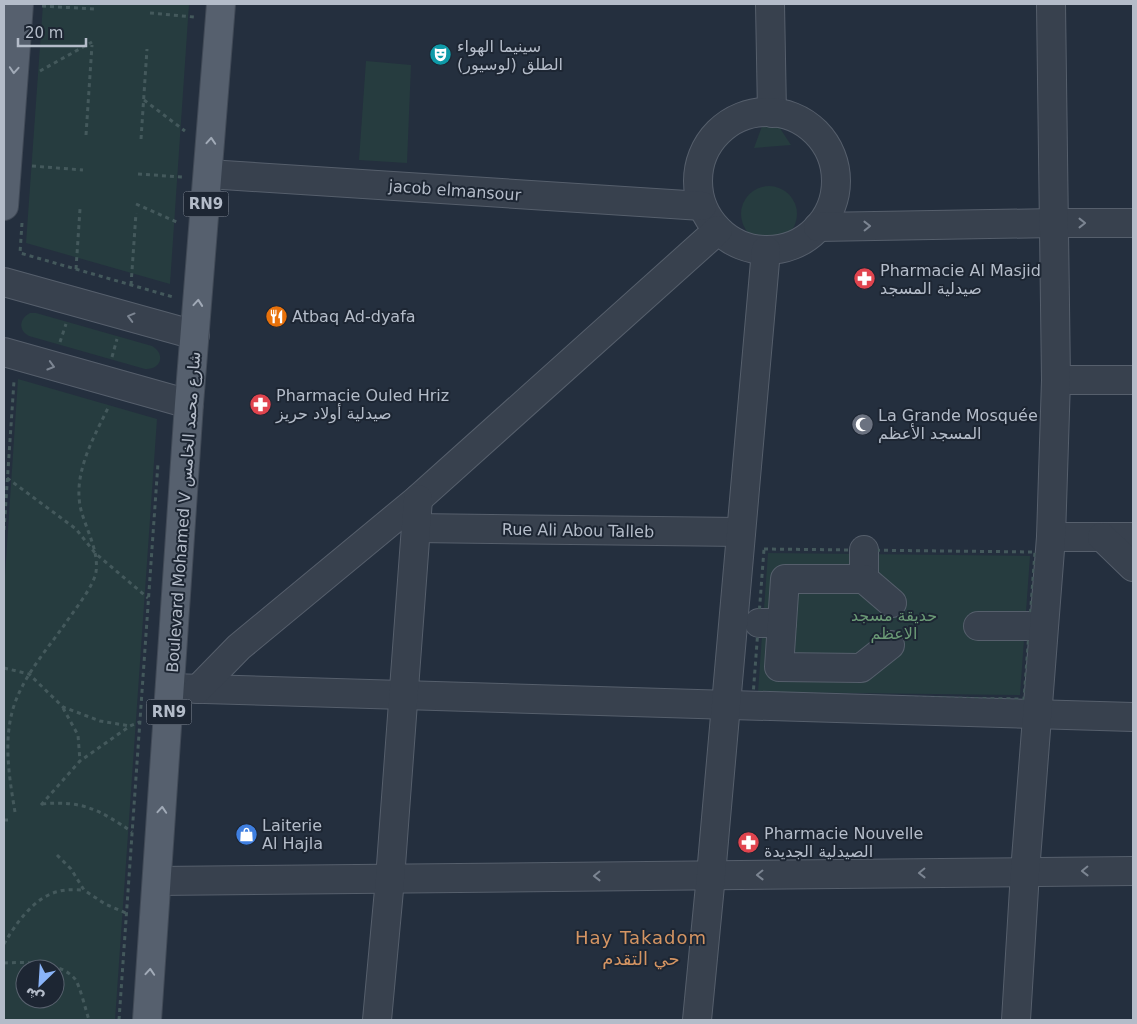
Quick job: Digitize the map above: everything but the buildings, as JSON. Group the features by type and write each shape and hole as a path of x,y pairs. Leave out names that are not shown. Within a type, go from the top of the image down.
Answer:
{"main road":[{"name":"Boulevard Mohamed V شارع محمد الخامس","path":"147,1020 195,335 191,173 222,4"},
{"path":"4,206 13,158 28,5"}],"street":[{"path":"770,4 772,113"},
{"path":"1016,1020 1025,872 1051,537 1056,380 1051,4"},
{"path":"758,113 772,113 792,117 810,128 824,143 830,155 835,175 834,195 827,215 818,227 807,237 794,244 766,250 740,245 718,230 702,206 698,173 701,160 710,142 723,128 740,118 758,113"},
{"name":"jacob elmansour","path":"191,173 702,206"},
{"path":"818,227 1133,223"},
{"path":"198,689 239,646 418,499 718,230"},
{"path":"697,1020 766,250"},
{"path":"4,282 195,335"},
{"path":"9,364 189,404"},
{"path":"1056,380 1133,380"},
{"path":"377,1020 390,879 418,499"},
{"name":"Rue Ali Abou Talleb","path":"416,528 741,532"},
{"path":"1051,537 1133,537"},
{"path":"1102,537 1133,567"},
{"path":"864,550 864,579"},
{"path":"890,645 861,668 779,667 771,623 785,578 864,579 892,603"},
{"path":"978,626 1029,626"},
{"path":"861,668 861,697"},
{"path":"170,688 1133,717"},
{"path":"157,881 1133,871"}],"path":[{"path":"28,5 94,9"},
{"path":"193,26 194,10"},
{"path":"150,13 194,16"},
{"path":"33,75 92,44 86,135"},
{"path":"141,139 147,49"},
{"path":"144,100 186,131"},
{"path":"185,140 186,121"},
{"path":"13,158 83,170"},
{"path":"138,174 191,173"},
{"path":"182,186 191,173"},
{"path":"136,204 179,223"},
{"path":"76,269 80,209"},
{"path":"131,285 136,213"},
{"path":"179,232 180,214"},
{"path":"20,253 174,298 175,288"},
{"path":"60,345 66,322"},
{"path":"111,360 118,336"},
{"path":"4,530 9,364"},
{"path":"15,812 7,765 10,725 16,700 29,674 84,597 96,573 95,553 81,508 79,482 89,450 110,403"},
{"path":"119,1020 158,456"},
{"path":"7,478 76,529 95,553 148,598"},
{"path":"4,668 29,674 63,707 78,735 80,761"},
{"path":"63,707 100,721 130,726"},
{"path":"132,832 108,815 84,805 41,804 80,761 130,726 140,722"},
{"path":"57,855 71,869 84,890 104,904 126,913"},
{"path":"4,944 13,928 38,901 60,891 84,890"},
{"path":"4,963 28,962 56,966 74,979 88,1020"}],"green space":[{"path":"43,4 189,4 170,284 26,243"},
{"path":"366,61 411,65 407,163 359,160"},
{"path":"768,110 791,145 754,148"},
{"path":"769,186 784,191 792,199 797,214 792,229 784,237 769,242 754,237 746,229 741,214 746,199 754,191"},
{"path":"36,313 152,346 159,353 160,361 155,367 145,369 29,336 23,331 21,324 26,315"},
{"path":"18,379 157,419 115,1020 4,1020 4,590"},
{"name":"حديقة مسجد الاعظم","path":"768,553 1030,556 1020,695 758,692"}],"place":[{"name":"سينيما الهواء الطلق (لوسيور)","path":"441,55"},
{"name":"Pharmacie Al Masjid صيدلية المسجد","path":"864,279"},
{"name":"Atbaq Ad-dyafa","path":"276,316"},
{"name":"Pharmacie Ouled Hriz صيدلية أولاد حريز","path":"260,404"},
{"name":"La Grande Mosquée المسجد الأعظم","path":"862,424"},
{"name":"Laiterie Al Hajla","path":"246,834"},
{"name":"Pharmacie Nouvelle الصيدلية الجديدة","path":"748,842"}],"district":[{"name":"Hay Takadom حي التقدم","path":"641,948"}]}
